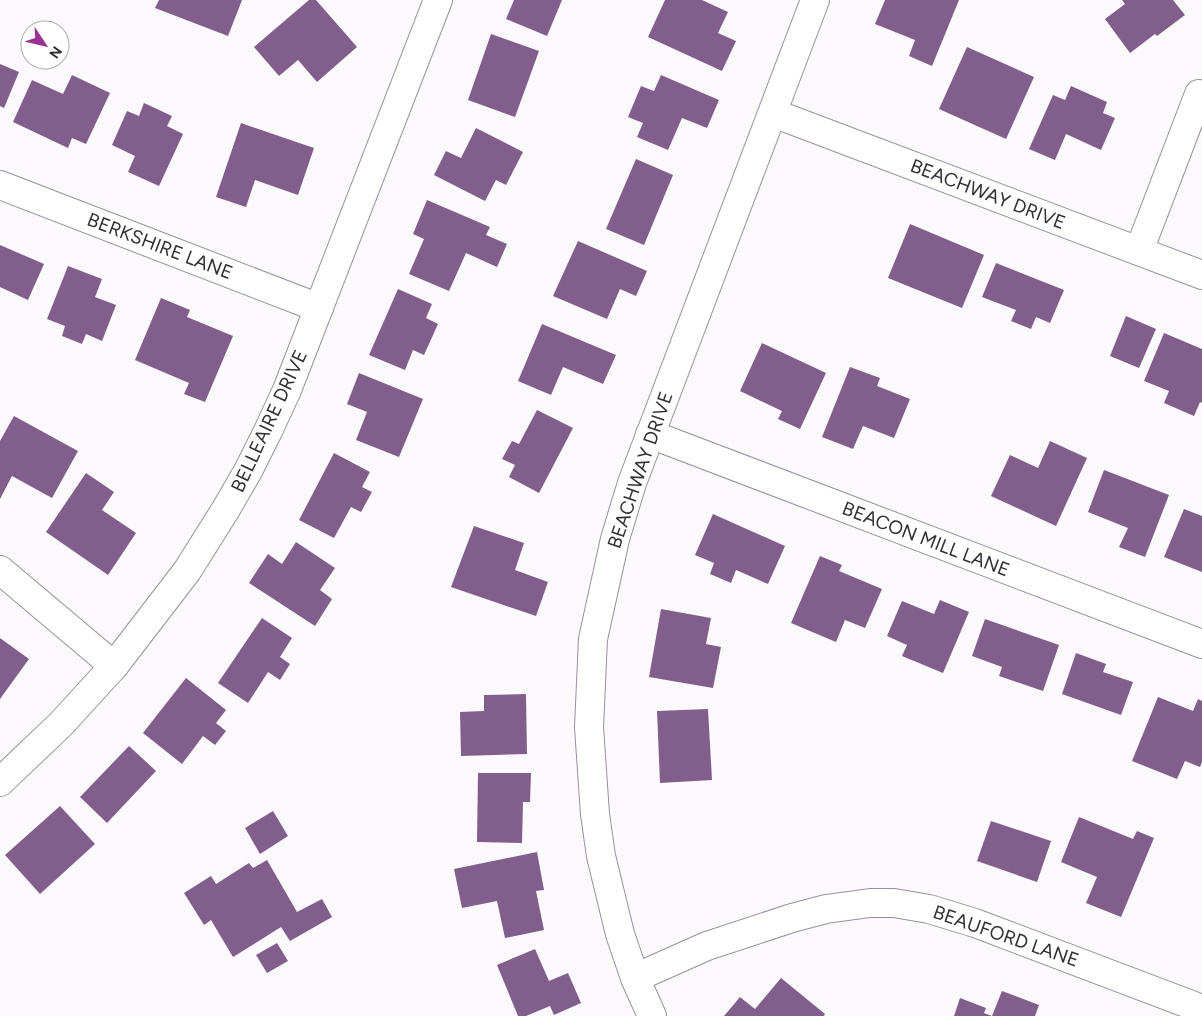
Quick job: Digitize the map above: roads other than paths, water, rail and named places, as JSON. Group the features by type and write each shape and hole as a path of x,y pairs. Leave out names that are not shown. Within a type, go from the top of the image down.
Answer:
{"street":[{"name":"BELLEAIRE DRIVE","path":"0,782 61,724 114,666 187,571 230,502 280,406 438,0"},
{"name":"BEACHWAY DRIVE","path":"652,1016 635,978 620,934 601,856 595,814 590,727 593,639 615,540 632,483 815,0"},
{"path":"1139,251 1199,94"},
{"name":"BEACHWAY DRIVE","path":"773,113 1202,275"},
{"name":"BERKSHIRE LANE","path":"0,185 319,308"},
{"name":"BEACON MILL LANE","path":"650,434 1202,644"},
{"path":"0,570 114,666"},
{"name":"BEAUFORD LANE","path":"635,978 708,946 792,918 826,909 894,903 929,908 975,922 1202,1009"}]}
